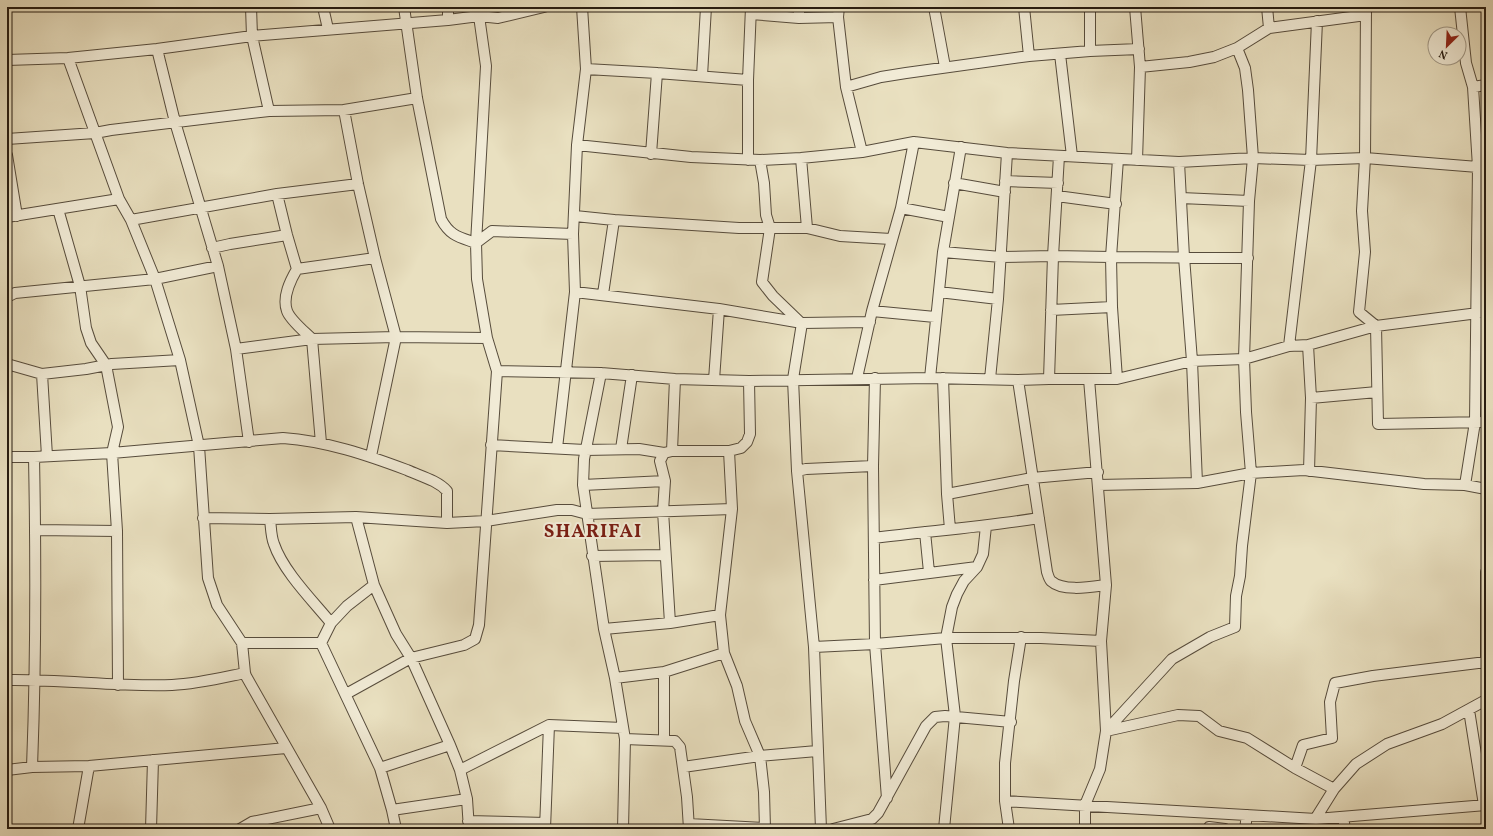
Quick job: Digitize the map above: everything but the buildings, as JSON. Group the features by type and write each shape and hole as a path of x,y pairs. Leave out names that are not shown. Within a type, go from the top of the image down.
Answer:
{"street":[{"path":"251,7 252,36 269,112"},
{"path":"323,7 328,29"},
{"path":"404,7 417,98 441,219 446,229 453,235 476,242"},
{"path":"448,7 448,20"},
{"path":"558,448 575,292 573,234 577,145 586,69 582,7"},
{"path":"702,76 706,7"},
{"path":"799,7 799,18"},
{"path":"934,7 945,67"},
{"path":"1024,7 1029,56"},
{"path":"1090,7 1090,51"},
{"path":"1135,7 1140,67 1137,160"},
{"path":"1268,7 1269,28"},
{"path":"1460,7 1466,63 1473,87 1478,167 1475,313 1475,422 1465,486"},
{"path":"7,60 68,58 157,49 252,36 406,24 479,16 498,18 538,8"},
{"path":"748,160 748,80 751,10 799,18 839,12 846,87 862,152"},
{"path":"1140,67 1190,62 1214,57 1237,48 1269,28 1318,21 1366,11 1365,158 1362,211 1365,252 1359,312 1376,326 1378,424 1486,422"},
{"path":"346,694 411,658 464,645 475,639 479,625 497,371 487,338 477,279 476,242 486,66 479,16"},
{"path":"1289,346 1310,160 1318,21"},
{"path":"1106,731 1172,659 1210,637 1235,627 1236,596 1240,576 1251,473 1246,412 1244,358 1249,201 1253,158 1248,90 1244,68 1237,48"},
{"path":"157,49 175,122 218,266 236,348 249,442"},
{"path":"846,87 881,77 1029,56 1139,49"},
{"path":"1060,54 1072,156"},
{"path":"68,58 119,199 131,220 155,279 180,360 199,446 208,578 217,605 242,643 245,673 321,808 330,829"},
{"path":"586,69 748,80"},
{"path":"651,154 657,73"},
{"path":"1473,87 1486,85"},
{"path":"7,139 95,133 175,122 269,112 344,110 417,98"},
{"path":"344,110 358,184 375,258 396,337 372,456"},
{"path":"577,145 651,154 760,160 801,158 862,152 914,142 1007,153 1179,162 1253,158 1310,160 1365,158 1478,167"},
{"path":"857,378 872,311 891,239 901,208 914,142"},
{"path":"930,378 935,317 943,252 961,147"},
{"path":"990,379 998,299 1007,153"},
{"path":"7,155 12,216 119,199"},
{"path":"1049,378 1053,256 1059,156"},
{"path":"801,158 807,228"},
{"path":"1117,379 1110,257 1116,204 1118,159"},
{"path":"760,160 764,183 766,215 770,228 762,282 773,296 802,324"},
{"path":"1179,162 1184,257 1192,361 1197,483"},
{"path":"1005,181 1058,183"},
{"path":"954,183 1005,192"},
{"path":"131,220 277,194 358,184"},
{"path":"277,194 297,269 289,283 286,299 287,311 295,322 312,339 321,443"},
{"path":"1056,196 1116,204"},
{"path":"1181,198 1249,201"},
{"path":"901,208 948,217"},
{"path":"58,209 80,286 86,328 91,343 106,365 118,427 112,453 117,531 118,685"},
{"path":"575,216 739,228 807,228 840,236 891,239"},
{"path":"603,294 614,220"},
{"path":"476,242 492,231 573,234"},
{"path":"212,248 287,235"},
{"path":"943,252 1001,257 1053,256 1248,258"},
{"path":"297,269 375,258"},
{"path":"7,297 15,293 155,279 218,266"},
{"path":"575,292 603,294 719,309 802,324 870,322"},
{"path":"939,292 998,299"},
{"path":"1051,310 1112,307"},
{"path":"714,380 719,309"},
{"path":"872,311 935,317"},
{"path":"497,371 601,373 675,379 749,381 857,378 1018,380 1049,378 1117,379 1192,361 1244,358 1289,346 1308,345 1376,326 1486,312"},
{"path":"802,324 793,379 797,471 814,647 821,829"},
{"path":"236,348 312,339 396,337 487,338"},
{"path":"1308,345 1311,398 1309,471"},
{"path":"7,364 42,374 106,365 180,360"},
{"path":"601,373 585,450 583,485 592,556 604,629 615,678 625,739 623,829"},
{"path":"42,374 47,456"},
{"path":"621,449 632,375"},
{"path":"875,378 873,466 875,644 887,798"},
{"path":"943,378 947,494 950,529"},
{"path":"670,623 663,511 665,482 660,461 668,452 675,379"},
{"path":"1085,829 1085,805 1100,769 1106,731 1101,641 1106,585 1098,472 1089,379"},
{"path":"1018,380 1047,572 1051,580 1060,586 1076,588 1106,585"},
{"path":"492,444 585,450 639,449 668,452 729,451 741,448 747,442 750,434 749,381"},
{"path":"1311,398 1377,392"},
{"path":"7,457 112,453 283,438 303,440 372,456 442,486 447,491 447,523"},
{"path":"625,739 675,741 680,747 687,797 689,826 765,828 764,792 760,756 745,721 736,686 724,653 720,615 732,509 729,451"},
{"path":"32,767 36,679 36,530 34,457"},
{"path":"797,471 806,469 873,466"},
{"path":"1098,485 1197,483 1251,473 1309,471 1424,484 1465,486 1486,489"},
{"path":"947,494 1032,478 1098,472"},
{"path":"583,485 665,482"},
{"path":"203,518 270,519 356,517 447,523 486,521 557,510 572,510 586,514 732,509"},
{"path":"356,517 374,585 396,634 411,658 460,770 467,798 468,825 545,826 548,725"},
{"path":"874,538 986,526 1039,518"},
{"path":"270,519 273,544 280,558 331,623"},
{"path":"944,829 955,716 946,638 952,607 957,594 964,581 977,567 983,554 986,526"},
{"path":"36,530 117,531"},
{"path":"925,532 929,572"},
{"path":"592,556 665,555"},
{"path":"874,580 977,567"},
{"path":"1486,572 1486,665"},
{"path":"321,643 331,623 347,606 374,585"},
{"path":"604,629 670,623 720,615"},
{"path":"814,647 946,638 1021,637 1101,641"},
{"path":"1009,829 1005,801 1005,764 1011,722 1014,680 1021,637"},
{"path":"242,643 321,643"},
{"path":"321,643 380,768 396,829"},
{"path":"615,678 664,672 724,653"},
{"path":"1295,768 1303,745 1332,738 1330,702 1334,683 1373,676 1486,662"},
{"path":"664,672 664,740"},
{"path":"7,680 36,679 118,685 173,685 245,673"},
{"path":"1309,829 1334,789 1356,764 1387,744 1442,724 1486,700"},
{"path":"1005,801 1316,819 1485,805 1469,710"},
{"path":"1106,731 1178,715 1199,716 1219,731 1248,738 1295,768 1334,789"},
{"path":"833,829 872,819 878,813 926,726 935,717 955,716 1011,722"},
{"path":"460,770 548,725 623,728"},
{"path":"380,768 450,745"},
{"path":"7,770 32,767 89,766 286,748"},
{"path":"683,767 760,756 817,751"},
{"path":"151,829 153,760"},
{"path":"78,829 89,766"},
{"path":"392,810 467,798"},
{"path":"240,829 252,822 321,808"},
{"path":"1245,829 1248,815"},
{"path":"1343,817 1345,829"},
{"path":"1208,829 1208,827 1225,829"}],"district":[{"name":"SHARIFAI","path":"593,530"}]}
